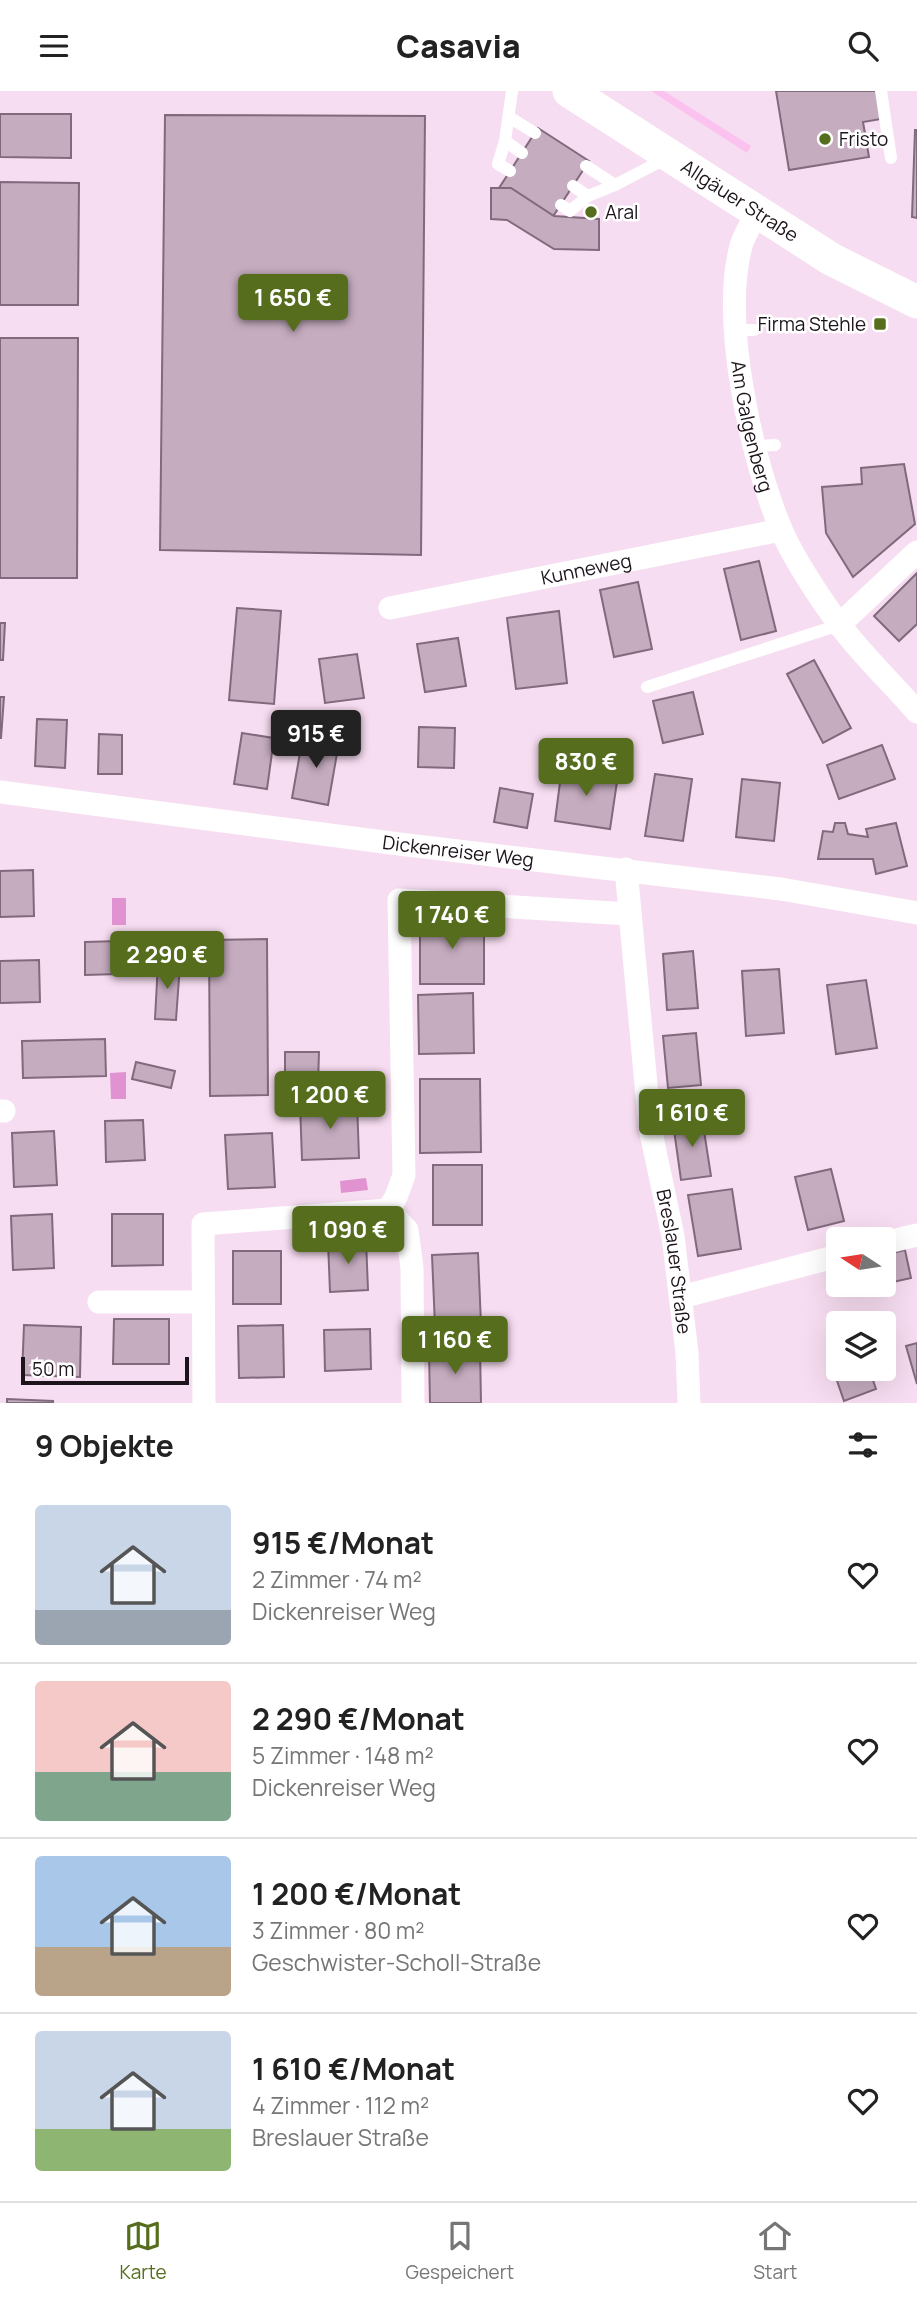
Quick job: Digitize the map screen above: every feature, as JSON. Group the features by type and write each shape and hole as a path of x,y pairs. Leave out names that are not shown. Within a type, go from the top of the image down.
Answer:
{"main road":[{"name":"Allgäuer Straße","path":"569,91 831,259 917,302"}],"street":[{"name":"Am Galgenberg","path":"757,213 742,245 737,276 745,330 743,394 765,445 781,530 839,625 917,712"},
{"name":"Kunneweg","path":"390,608 781,530"},
{"path":"839,625 917,552"},
{"name":"Dickenreiser Weg","path":"0,792 399,844 781,889 917,913"},
{"name":"Breslauer Straße","path":"626,869 650,1128 673,1236 690,1386 689,1403"},
{"path":"388,1210 396,1198 404,1175 399,900 629,914"},
{"path":"204,1403 203,1224 388,1210"},
{"path":"388,1210 407,1230 412,1268 413,1403"},
{"path":"896,1240 917,1235"},
{"path":"681,1297 826,1258"},
{"path":"99,1302 203,1302"}],"lane":[{"path":"510,171 498,164 505,141 512,91"},
{"path":"881,91 891,158"},
{"path":"509,117 535,133"},
{"path":"505,141 522,153"},
{"path":"561,205 570,211 588,196 671,157"},
{"path":"586,166 615,185"},
{"path":"572,186 588,196"},
{"path":"647,687 839,625"}],"shaded area":[{"path":"651,91 664,91 751,146 747,153"},
{"path":"112,898 126,898 126,925 112,925"},
{"path":"126,1072 126,1099 111,1099 110,1073"},
{"path":"366,1178 368,1190 341,1193 340,1181"}],"building":[{"name":"Fristo","path":"776,91 876,91 881,119 863,122 869,157 789,170"},
{"path":"0,114 71,114 71,158 0,157"},
{"path":"165,115 425,116 421,555 160,550"},
{"path":"538,128 589,161 550,221 499,188"},
{"path":"917,130 917,218 912,217"},
{"path":"0,182 79,183 78,305 0,305"},
{"path":"491,188 511,188 554,216 599,219 599,250 554,249 507,220 491,219"},
{"path":"0,338 78,338 77,578 0,578"},
{"path":"904,464 915,524 853,577 826,533 822,487 862,484 861,468"},
{"path":"759,561 776,631 741,640 724,569"},
{"path":"917,573 917,624 899,641 874,616"},
{"path":"638,582 652,649 614,657 600,590"},
{"path":"237,608 281,611 274,704 229,700"},
{"path":"559,611 567,683 516,689 507,618"},
{"path":"0,623 5,623 3,660 0,660"},
{"path":"458,638 466,686 425,692 417,644"},
{"path":"357,654 364,698 325,703 319,659"},
{"path":"814,660 851,728 823,743 787,674"},
{"path":"693,692 703,734 663,743 653,701"},
{"path":"0,697 4,697 1,738 0,738"},
{"path":"37,719 67,720 65,768 35,766"},
{"path":"419,727 455,728 454,768 418,767"},
{"path":"242,733 274,738 267,789 234,784"},
{"path":"99,734 122,735 122,774 98,774"},
{"path":"303,736 339,742 328,805 292,798"},
{"path":"882,745 895,779 839,799 827,765"},
{"path":"562,767 618,775 610,829 555,821"},
{"path":"655,774 692,779 683,841 645,836"},
{"path":"742,779 780,783 774,841 736,837"},
{"path":"500,788 533,794 527,828 494,822"},
{"path":"835,823 845,823 848,834 868,837 866,829 896,823 907,866 876,874 873,859 818,859 823,831 833,832"},
{"path":"33,870 34,916 0,917 0,871"},
{"path":"420,917 484,917 484,984 420,984"},
{"path":"267,939 268,1095 210,1096 209,940"},
{"path":"119,941 119,974 85,975 85,942"},
{"path":"693,951 698,1008 667,1010 663,954"},
{"path":"39,960 40,1002 0,1003 0,961"},
{"path":"158,963 180,964 176,1020 155,1019"},
{"path":"779,969 784,1033 746,1036 742,971"},
{"path":"866,980 877,1048 836,1054 827,985"},
{"path":"473,993 474,1053 419,1054 418,995"},
{"path":"696,1033 701,1085 668,1088 663,1036"},
{"path":"105,1039 106,1076 23,1078 22,1041"},
{"path":"285,1052 319,1052 318,1083 285,1083"},
{"path":"136,1062 175,1071 171,1088 132,1079"},
{"path":"420,1079 480,1079 481,1152 420,1153"},
{"path":"357,1101 359,1158 302,1160 300,1104"},
{"path":"702,1118 711,1176 681,1180 673,1123"},
{"path":"143,1120 145,1160 106,1162 105,1121"},
{"path":"54,1131 57,1185 14,1187 12,1133"},
{"path":"272,1133 275,1187 228,1189 225,1135"},
{"path":"433,1165 482,1165 482,1225 433,1225"},
{"path":"831,1169 844,1221 808,1230 795,1177"},
{"path":"732,1189 741,1249 698,1256 688,1195"},
{"path":"52,1214 54,1268 13,1270 11,1216"},
{"path":"112,1214 163,1214 163,1265 112,1266"},
{"path":"366,1240 368,1290 330,1292 328,1242"},
{"path":"905,1250 911,1278 896,1281 896,1252"},
{"path":"233,1251 281,1251 281,1304 233,1304"},
{"path":"478,1253 481,1324 435,1326 432,1255"},
{"path":"114,1319 169,1319 169,1364 113,1364"},
{"path":"24,1325 81,1327 80,1377 22,1375"},
{"path":"283,1325 284,1377 239,1378 238,1326"},
{"path":"370,1329 371,1369 325,1371 324,1330"},
{"path":"917,1343 917,1384 906,1346"},
{"path":"480,1348 481,1403 430,1403 429,1350"},
{"path":"837,1381 873,1381 876,1389 844,1401"},
{"path":"7,1399 53,1401 53,1403 7,1403"}],"place":[{"name":"Fristo","path":"825,139"},
{"name":"Aral","path":"591,212"},
{"name":"Firma Stehle","path":"880,324"}]}
